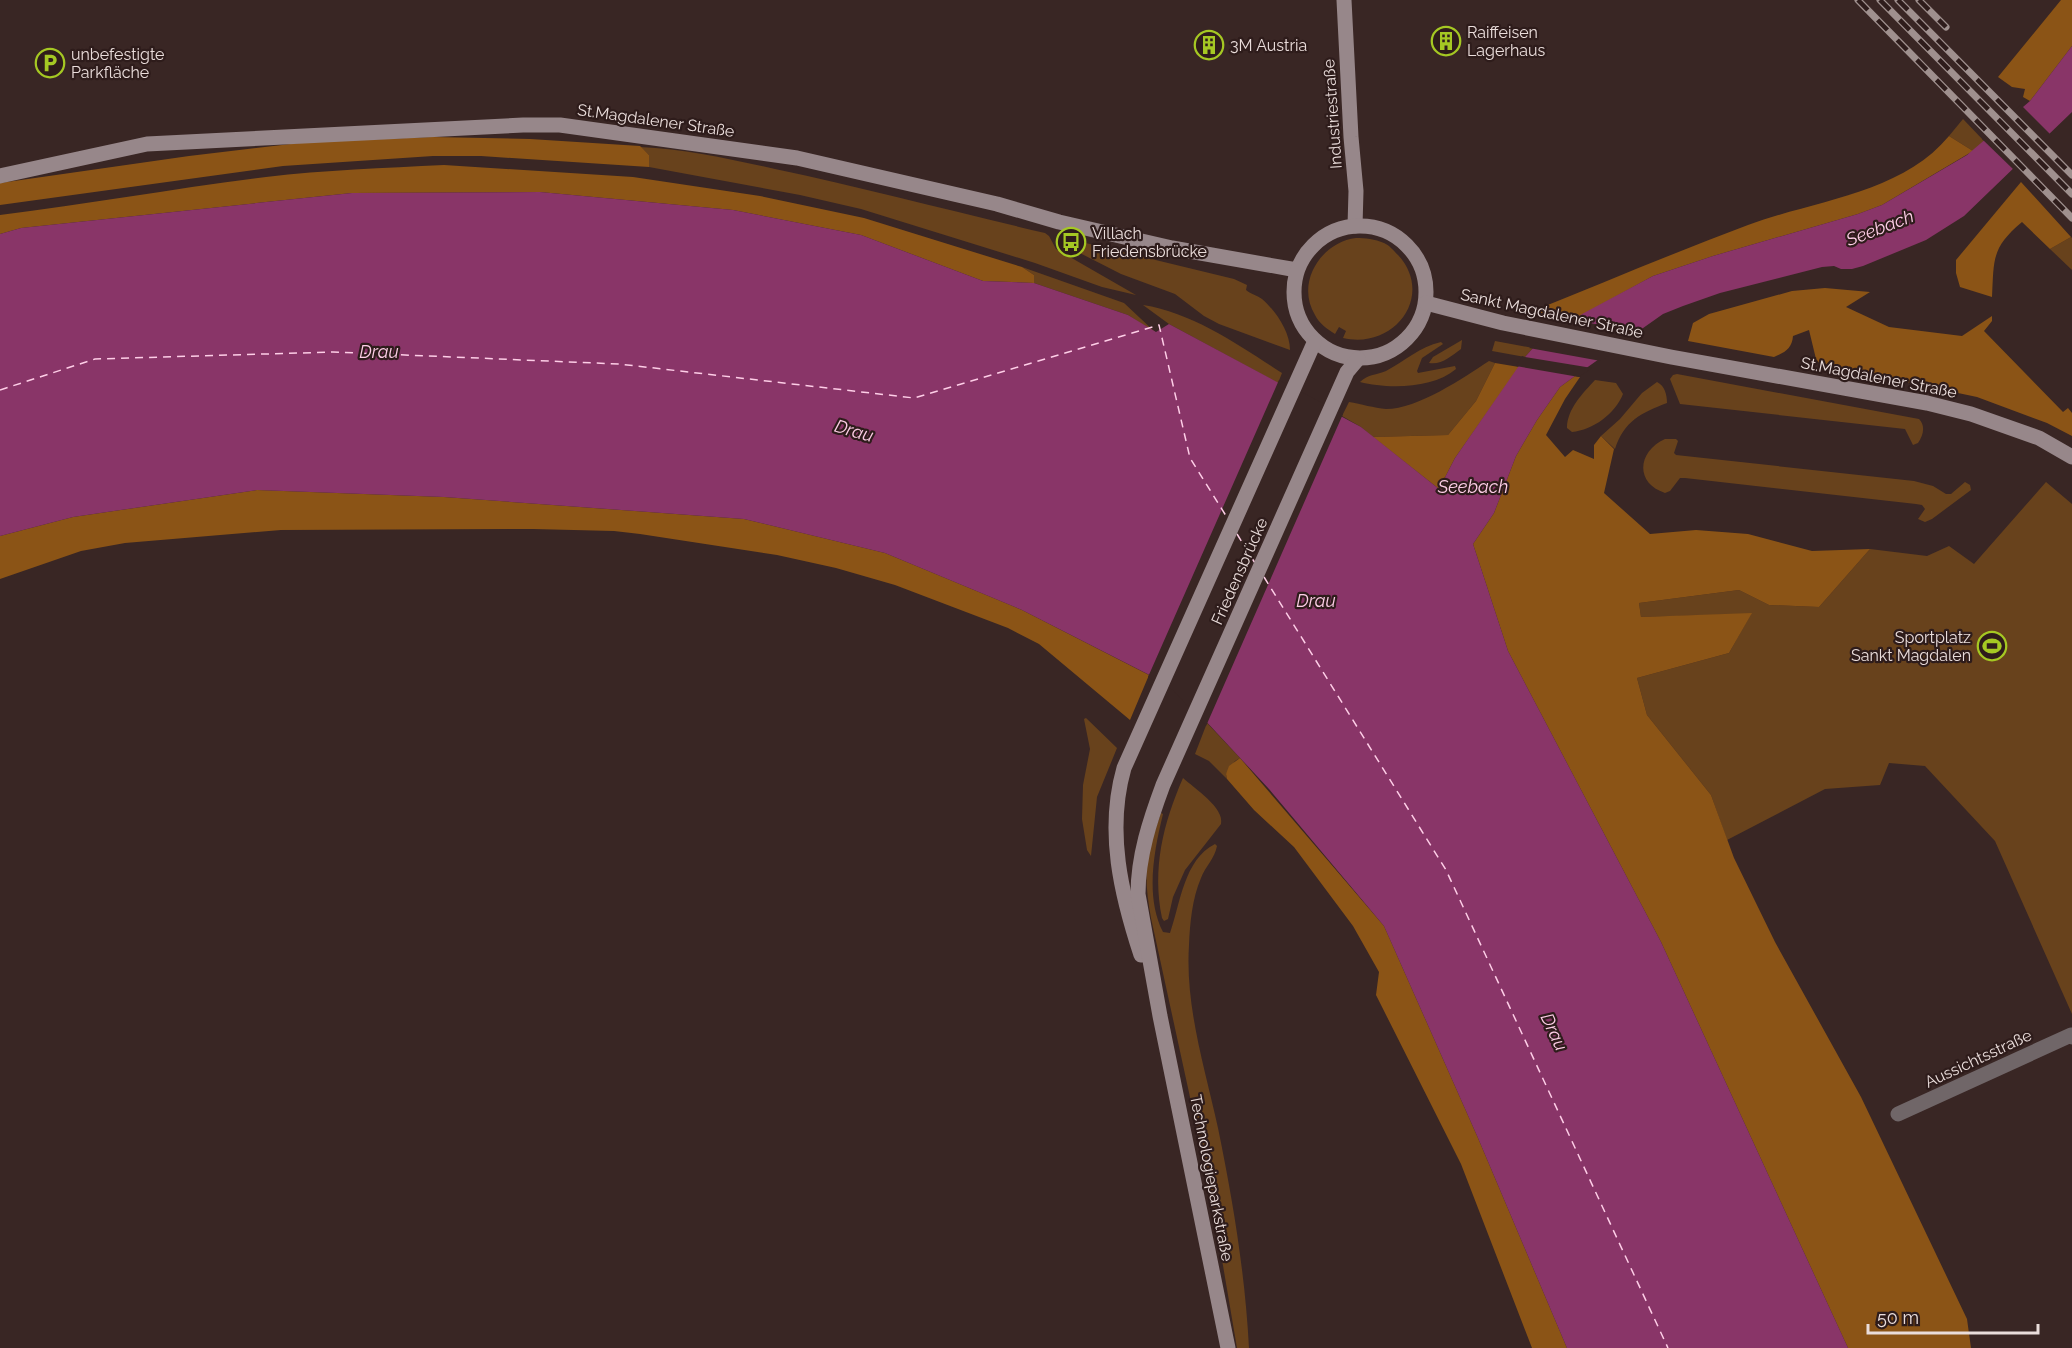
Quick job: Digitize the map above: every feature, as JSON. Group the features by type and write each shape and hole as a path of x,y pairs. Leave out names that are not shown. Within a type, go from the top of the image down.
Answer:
{"street":[{"name":"Industriestraße","path":"1344,0 1356,191 1355,226"},
{"name":"St.Magdalener Straße","path":"0,176 147,144 560,125 797,158 997,204 1059,222 1172,248 1297,270"},
{"path":"1355,226 1372,227 1394,235 1416,257 1425,279 1426,303 1422,317 1406,341 1390,352 1358,359 1311,349 1294,302 1297,270 1312,246 1330,232 1355,226"},
{"name":"Sankt Magdalener Straße","path":"1426,303 1503,323 1671,357"},
{"name":"Friedensbrücke","path":"1124,768 1311,349"},
{"name":"St.Magdalener Straße","path":"1671,357 1869,392 1971,414 2039,438 2072,457"},
{"name":"Friedensbrücke","path":"1163,785 1347,372 1358,359"},
{"name":"Technologieparkstraße","path":"1124,768 1115,807 1119,870 1127,914 1160,1016"},
{"name":"Technologieparkstraße","path":"1163,785 1150,819 1142,852 1138,879 1139,901 1227,1348"},
{"name":"Aussichtsstraße","path":"1898,1114 2071,1035 2072,1037"}],"shaded area":[{"path":"2061,0 2072,0 2072,46 2030,101 2023,97 2025,89 2012,87 1998,77"},
{"path":"1963,119 1984,141 1973,151 1949,136"},
{"path":"1949,136 1973,151 1882,205 1653,276 1573,320 1533,311 1748,225 1882,183 1907,171"},
{"path":"432,137 530,139 640,146 649,155 649,167 481,156 433,156 283,166 0,205 0,183 189,156 308,142"},
{"path":"640,147 691,152 741,162 1045,233 1056,249 1136,295 1102,287 1035,263 861,209 800,195 649,167 649,155"},
{"path":"444,165 633,177 760,196 864,218 1022,267 1034,275 1034,283 983,281 861,235 733,210 540,192 352,193 21,228 0,234 0,215 266,177"},
{"path":"2021,182 2071,237 2050,249 2022,222 1999,247 1994,264 1992,297 1960,287 1956,273 1956,260"},
{"path":"1356,238 1377,241 1389,246 1408,271 1412,287 1411,302 1404,316 1393,328 1379,336 1362,340 1343,338 1346,331 1339,327 1335,334 1324,326 1317,318 1308,290 1310,277 1323,255 1332,247"},
{"path":"2072,238 2072,270 2050,249"},
{"path":"1069,239 1234,279 1247,285 1246,290 1262,299 1277,316 1288,336 1290,350 1219,324 1204,316 1175,294 1121,274 1072,249 1066,243"},
{"path":"1022,267 1124,303 1156,333 1128,315 1034,283 1034,275"},
{"path":"1825,288 1870,292 1846,307 1889,327 1962,336 1992,316 1992,321 1984,331 2063,412 2068,408 2072,413 2072,436 2047,423 1977,397 1820,364 1816,359 1809,330 1793,336 1788,349 1774,357 1688,341 1693,323 1709,314 1792,291"},
{"path":"1143,305 1180,315 1216,332 1282,373 1278,383 1169,324"},
{"path":"1462,340 1461,349 1450,357 1438,363 1429,363 1433,357"},
{"path":"1495,341 1533,348 1525,357 1492,351"},
{"path":"1441,342 1443,344 1422,358 1417,371 1418,373 1455,366 1456,369 1446,376 1410,386 1383,386 1360,382 1369,376 1386,371 1426,347"},
{"path":"1489,361 1495,363 1476,401 1448,435 1373,437 1342,416 1349,402 1386,409 1412,404 1440,391"},
{"path":"1495,363 1519,367 1455,458 1439,489 1373,437 1448,435 1476,401"},
{"path":"1677,374 1919,419 1923,428 1922,434 1918,443 1913,445 1905,429 1680,404 1670,379"},
{"path":"1575,376 1580,377 1565,399 1546,435 1565,457 1573,450 1594,459 1594,445 1601,436 1614,449 1604,493 1650,534 1696,530 1748,534 1812,551 1870,549 1819,607 1769,605 1739,590 1639,603 1641,617 1752,613 1729,653 1637,678 1647,715 1711,795 1734,858 1775,942 1861,1097 1967,1319 1971,1348 1848,1348 1661,942 1508,651 1473,544 1494,513 1516,456 1537,420 1560,387"},
{"path":"1595,380 1616,383 1623,394 1615,408 1602,420 1588,428 1572,432 1567,428 1570,414 1576,402"},
{"path":"1657,382 1665,391 1667,403 1635,419 1623,431 1615,449 1601,436 1620,419 1642,393"},
{"path":"1665,439 1678,441 1674,453 1676,455 1914,481 1933,486 1946,494 1951,494 1965,482 1970,485 1971,490 1925,522 1918,519 1925,509 1922,505 1685,478 1680,478 1670,491 1665,493 1648,482 1643,467 1649,451"},
{"path":"2046,482 2072,504 2072,1014 1995,841 1925,766 1889,763 1880,785 1825,789 1727,840 1711,795 1647,715 1637,678 1729,653 1751,614 1641,617 1639,603 1739,590 1769,605 1819,607 1870,549 1927,556 1949,546 1974,564"},
{"path":"257,490 444,497 744,519 885,553 1022,610 1149,675 1130,720 1039,644 1008,628 895,585 836,568 777,555 614,531 281,530 125,543 81,551 0,579 0,536 73,517"},
{"path":"1086,718 1117,748 1097,797 1091,856 1087,850 1082,819 1083,785 1090,749 1084,719"},
{"path":"1207,723 1240,758 1226,774 1227,779 1209,761 1195,754"},
{"path":"1240,758 1384,926 1478,1138 1567,1348 1532,1348 1461,1164 1376,995 1379,972 1353,926 1294,847 1254,810 1227,779 1229,766"},
{"path":"1183,778 1214,805 1221,818 1221,824 1185,870 1173,897 1168,919 1164,921 1158,882 1161,846 1170,812"},
{"path":"1161,813 1163,814 1154,858 1153,889 1157,918 1163,932 1170,933 1185,884 1196,860 1215,844 1217,846 1201,878 1194,903 1189,945 1190,991 1197,1037 1218,1128 1233,1210 1245,1292 1249,1348 1237,1348 1210,1189 1150,910 1147,858"}],"water":[{"name":"Drau","path":"2072,46 2072,112 1964,216 1926,240 1863,266 1852,269 1822,267 1720,293 1663,314 1560,387 1516,456 1494,513 1473,544 1508,651 1661,942 1848,1348 1567,1348 1478,1138 1384,926 1269,789 1175,688 1022,610 885,553 744,519 444,497 257,490 73,517 0,536 0,234 21,228 352,193 540,192 733,210 861,235 983,281 1034,283 1128,315 1156,332 1169,324 1361,427 1439,489 1455,458 1533,348 1582,314 1653,276 1882,205 1967,155 2030,101"}],"pier":[{"path":"2021,105 2052,136 2015,171 1982,139"},
{"path":"1569,319 1642,333 1601,361 1529,348"},
{"path":"1522,356 1592,368 1579,377 1516,366"},
{"path":"1279,380 1343,414 1206,726 1173,690 1148,677"}],"ferry route":[{"path":"0,390 95,359 333,352 619,364 914,398 1159,325 1190,458 1228,519"},
{"path":"1237,534 1255,563"},
{"path":"1264,577 1446,870 1668,1348"}],"railway":[{"path":"1858,0 2072,218"},
{"path":"1880,0 2072,194"},
{"path":"1898,0 2072,175"},
{"path":"1919,0 1946,27"}],"place":[{"name":"Raiffeisen Lagerhaus","path":"1446,41"},
{"name":"3M Austria","path":"1209,45"},
{"name":"unbefestigte Parkfläche","path":"50,63"},
{"name":"Villach Friedensbrücke","path":"1071,242"},
{"name":"Sportplatz Sankt Magdalen","path":"1992,646"}],"water label":[{"name":"Seebach","path":"1880,228"},
{"name":"Seebach","path":"1473,487"}]}
